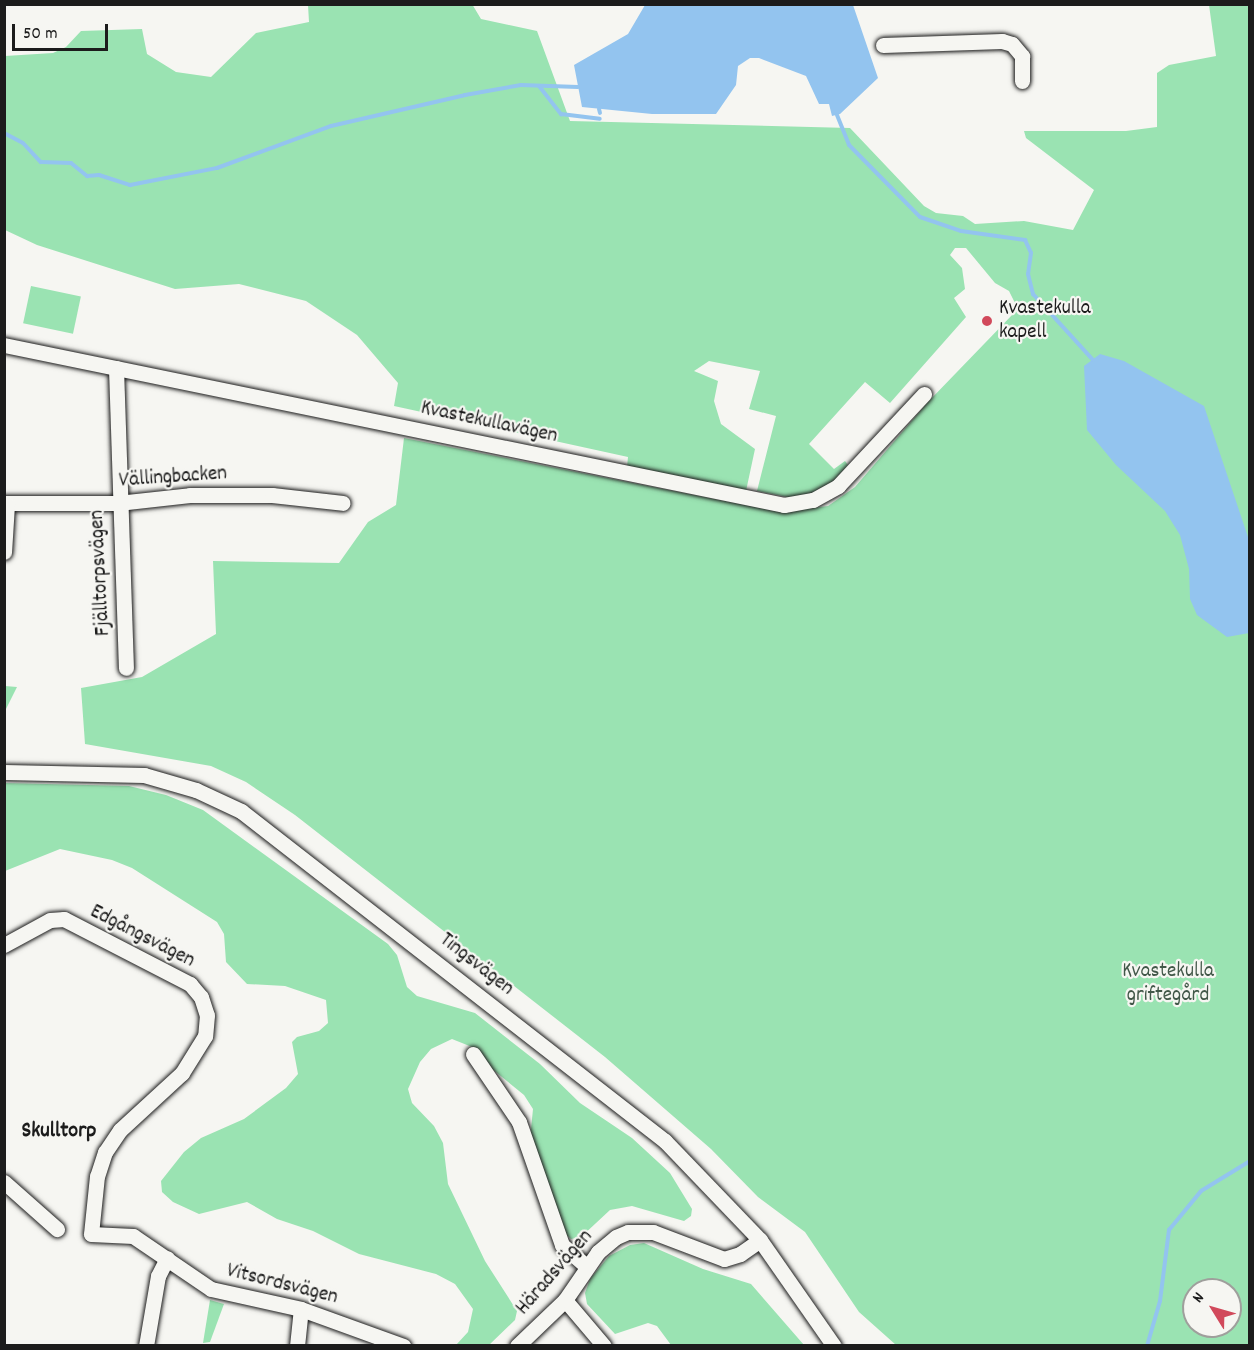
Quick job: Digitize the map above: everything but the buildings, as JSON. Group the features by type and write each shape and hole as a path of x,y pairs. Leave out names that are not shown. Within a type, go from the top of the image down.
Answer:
{"street":[{"path":"883,45 1002,41 1012,44 1022,56 1022,81"},
{"name":"Kvastekullavägen","path":"4,345 784,505 813,500 838,486 924,394"},
{"name":"Fjälltorpsvägen","path":"116,368 118,503 126,668"},
{"name":"Vällingbacken","path":"6,503 118,503 202,495 272,495 343,503"},
{"path":"4,552 6,503"},
{"name":"Tingsvägen","path":"4,771 144,776 196,790 241,811 637,1116 695,1170 760,1240 834,1346"},
{"name":"Edgångsvägen","path":"4,945 50,920 64,920 190,984 201,997 207,1015 205,1036 182,1073 120,1130 105,1152 97,1176 91,1234"},
{"path":"473,1054 519,1122 562,1245 587,1267"},
{"path":"4,1182 57,1229"},
{"name":"Häradsvägen","path":"517,1346 565,1300 606,1244 628,1232 668,1236 713,1258 724,1259 740,1254 760,1240"},
{"name":"Vitsordsvägen","path":"91,1234 133,1236 211,1289 301,1309 403,1346"},
{"path":"146,1346 158,1276 166,1258"},
{"path":"565,1300 604,1346"},
{"path":"297,1346 301,1309"}],"green space":[{"name":"Kvastekulla griftegård","path":"472,4 481,19 537,31 570,121 850,128 924,206 936,213 963,216 975,224 1024,221 1073,230 1094,190 1026,138 1024,131 1126,131 1157,127 1157,73 1169,65 1216,56 1209,5 1249,5 1249,1345 896,1345 859,1312 805,1232 758,1197 711,1149 605,1057 295,815 246,782 211,766 85,744 81,688 142,677 216,634 213,561 339,563 368,522 396,505 404,438 780,512 828,506 855,487 928,402 1013,314 1015,303 1009,291 995,283 966,248 955,248 950,255 962,268 965,289 954,298 966,317 890,403 865,382 809,444 834,469 845,461 848,465 826,489 793,498 757,491 776,416 749,409 760,371 709,361 694,371 718,381 714,401 721,424 755,449 746,491 627,467 628,457 394,406 398,383 357,335 306,301 239,284 175,289 37,245 5,230 5,56 53,53 66,47 81,31 142,29 147,54 176,72 211,77 256,33 309,22 308,5"},
{"path":"31,286 81,297 73,334 23,323"},
{"path":"4,686 17,687 5,711"},
{"path":"5,783 129,786 166,795 203,810 388,944 397,955 407,987 417,996 475,1013 540,1064 580,1103 632,1138 670,1173 692,1209 691,1216 684,1221 632,1206 610,1210 581,1237 571,1239 561,1230 529,1149 533,1109 524,1095 486,1064 477,1049 452,1039 431,1049 420,1062 408,1089 412,1103 434,1126 443,1143 448,1184 485,1261 517,1311 515,1320 489,1345 456,1345 468,1332 473,1309 455,1284 436,1274 359,1254 313,1231 277,1219 247,1202 199,1214 173,1202 162,1192 161,1181 184,1152 201,1138 244,1119 286,1088 298,1074 292,1042 297,1037 319,1031 328,1023 326,1000 285,986 247,984 226,962 224,934 217,922 132,868 112,860 60,849 5,871"},
{"path":"644,1243 703,1269 751,1284 804,1345 671,1345 657,1326 648,1323 615,1334 587,1304 585,1293 590,1279 609,1256 630,1245"},
{"path":"210,1300 224,1304 210,1342 203,1343"}],"water":[{"path":"645,5 853,5 878,78 840,114 832,116 829,104 819,104 806,76 759,58 750,58 738,66 736,85 716,114 652,114 582,107 574,65 628,34"},
{"path":"1100,354 1124,361 1204,406 1249,540 1249,633 1227,637 1197,615 1190,599 1189,569 1180,535 1165,511 1116,465 1087,430 1084,366"}],"waterway":[{"path":"4,133 23,143 41,162 71,163 87,176 99,175 130,185 217,168 331,126 465,95 521,85 578,87"},
{"path":"539,86 561,114 600,119"},
{"path":"599,109 600,113"},
{"path":"837,115 849,145 920,217 961,231 1025,240 1031,253 1028,274 1033,294 1093,360"},
{"path":"1147,1346 1160,1301 1169,1230 1201,1191 1250,1161"}],"place":[{"name":"Kvastekulla kapell","path":"987,321"}],"district":[{"name":"Skulltorp","path":"59,1132"}]}
